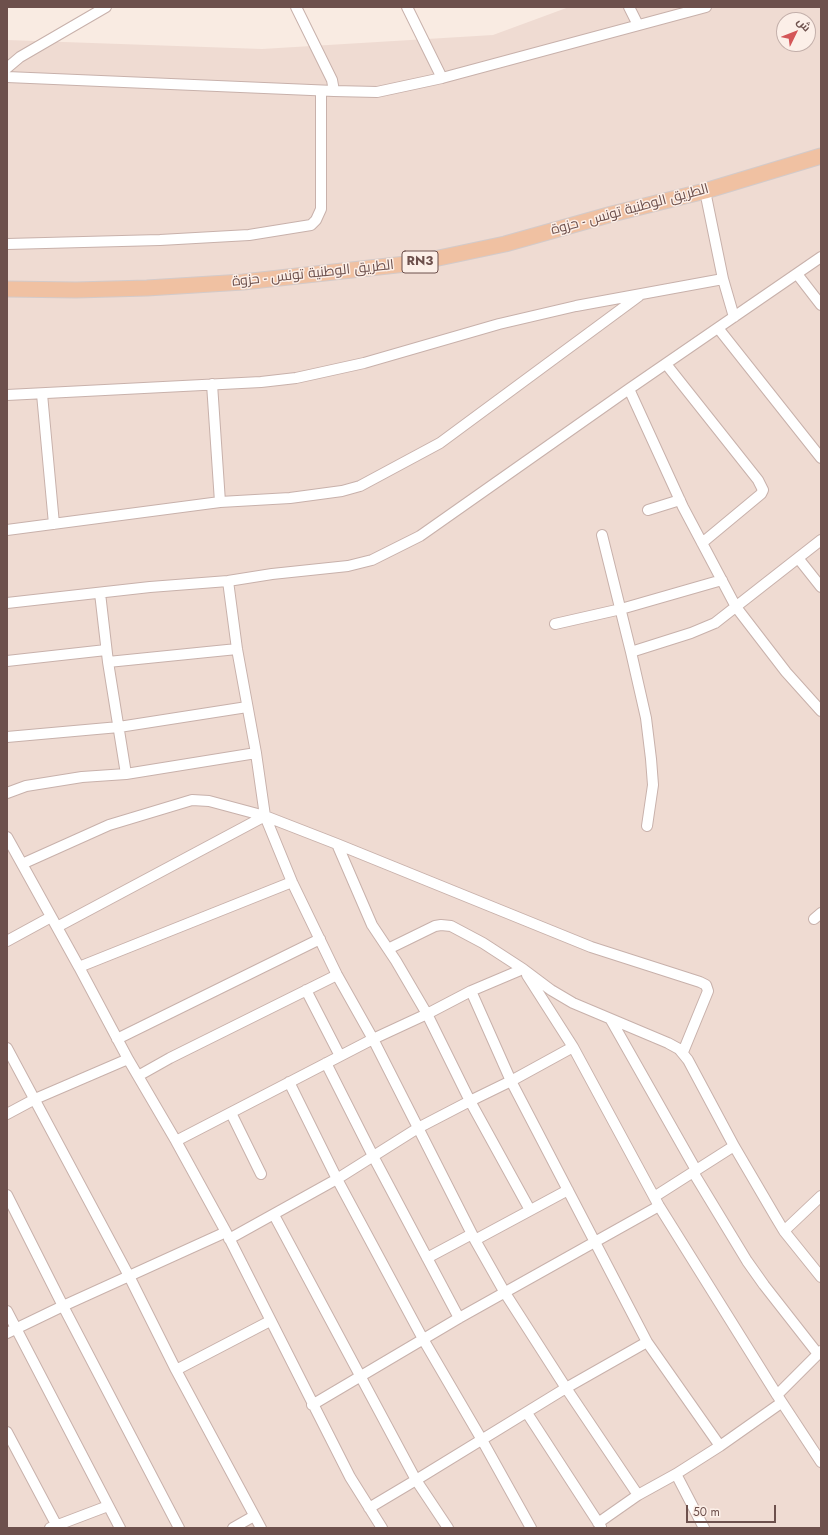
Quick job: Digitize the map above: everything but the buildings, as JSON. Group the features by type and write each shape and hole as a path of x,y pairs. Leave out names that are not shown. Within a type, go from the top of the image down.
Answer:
{"main road":[{"name":"الطريق الوطنية تونس - حزوة","path":"7,290 147,288 243,282 415,263 505,244 612,214 705,191 821,156"}],"street":[{"path":"7,68 20,57 106,7"},
{"path":"296,7 332,80 334,91"},
{"path":"407,7 442,78"},
{"path":"629,7 638,25"},
{"path":"7,77 321,91 377,92 442,78 706,7"},
{"path":"7,244 160,240 249,235 311,225 316,220 321,209 321,91"},
{"path":"705,191 723,279 734,317"},
{"path":"7,604 348,566 372,560 420,536 629,388 821,257"},
{"path":"797,274 821,305"},
{"path":"7,395 261,382 296,378 364,363 499,324 576,306 723,279"},
{"path":"7,530 220,502 290,498 342,491 360,486 440,443 641,294"},
{"path":"718,328 821,458"},
{"path":"666,364 758,480 763,490 761,494 702,543"},
{"path":"212,384 220,502"},
{"path":"629,388 680,500 736,606 786,672 821,711"},
{"path":"42,394 54,524"},
{"path":"648,510 680,500"},
{"path":"602,535 632,652 646,718 653,785 647,826"},
{"path":"632,652 691,633 716,623 821,540"},
{"path":"798,558 821,587"},
{"path":"228,580 237,649 256,753 265,816 292,882 338,975 373,1039 474,1237 505,1293 566,1388 638,1495"},
{"path":"556,624 621,609 722,580"},
{"path":"100,593 106,650 126,774"},
{"path":"108,662 237,649"},
{"path":"7,661 106,650"},
{"path":"7,737 119,727 247,707"},
{"path":"7,793 26,786 82,777 126,774 256,753"},
{"path":"22,864 109,825 192,800 209,801 265,816 591,947 706,985 708,991 683,1052"},
{"path":"57,927 265,816"},
{"path":"7,838 79,967 128,1059 176,1141 228,1236 312,1405 350,1477 382,1528"},
{"path":"337,844 372,925 427,1014 470,1101 530,1210"},
{"path":"79,967 292,882"},
{"path":"7,941 51,917"},
{"path":"388,949 441,924 451,926 483,943 561,996 611,1020 668,1043 683,1052 734,1146 784,1231 821,1276"},
{"path":"117,1039 320,939"},
{"path":"176,1141 373,1039 427,1014 471,991 523,969"},
{"path":"523,969 572,1047 659,1206 779,1399 821,1462"},
{"path":"138,1076 170,1058 338,975"},
{"path":"306,990 340,1056"},
{"path":"471,991 511,1081 647,1342 720,1446"},
{"path":"527,1413 599,1525 638,1495 676,1474 720,1446 779,1399 820,1353 764,1285 747,1260 694,1171 611,1020"},
{"path":"12,1331 129,1276 228,1236 274,1215 337,1179 418,1128 511,1081 572,1047"},
{"path":"7,1048 129,1276 176,1370 261,1528"},
{"path":"7,1114 128,1059"},
{"path":"326,1063 373,1156 459,1318"},
{"path":"289,1082 337,1179 423,1339 482,1440 530,1528"},
{"path":"231,1113 261,1174"},
{"path":"654,1197 734,1146"},
{"path":"427,1258 530,1210 568,1190"},
{"path":"7,1195 179,1528"},
{"path":"784,1231 821,1196"},
{"path":"312,1405 459,1318 659,1206"},
{"path":"274,1215 416,1480 448,1528"},
{"path":"7,1311 12,1331 120,1528"},
{"path":"176,1370 270,1322"},
{"path":"369,1508 566,1388 647,1342"},
{"path":"7,1432 55,1527 108,1506"},
{"path":"676,1474 704,1528"},
{"path":"233,1528 254,1516"}],"shaded area":[{"path":"569,7 821,7 821,1528 7,1528 7,40 262,49 493,35"}]}
